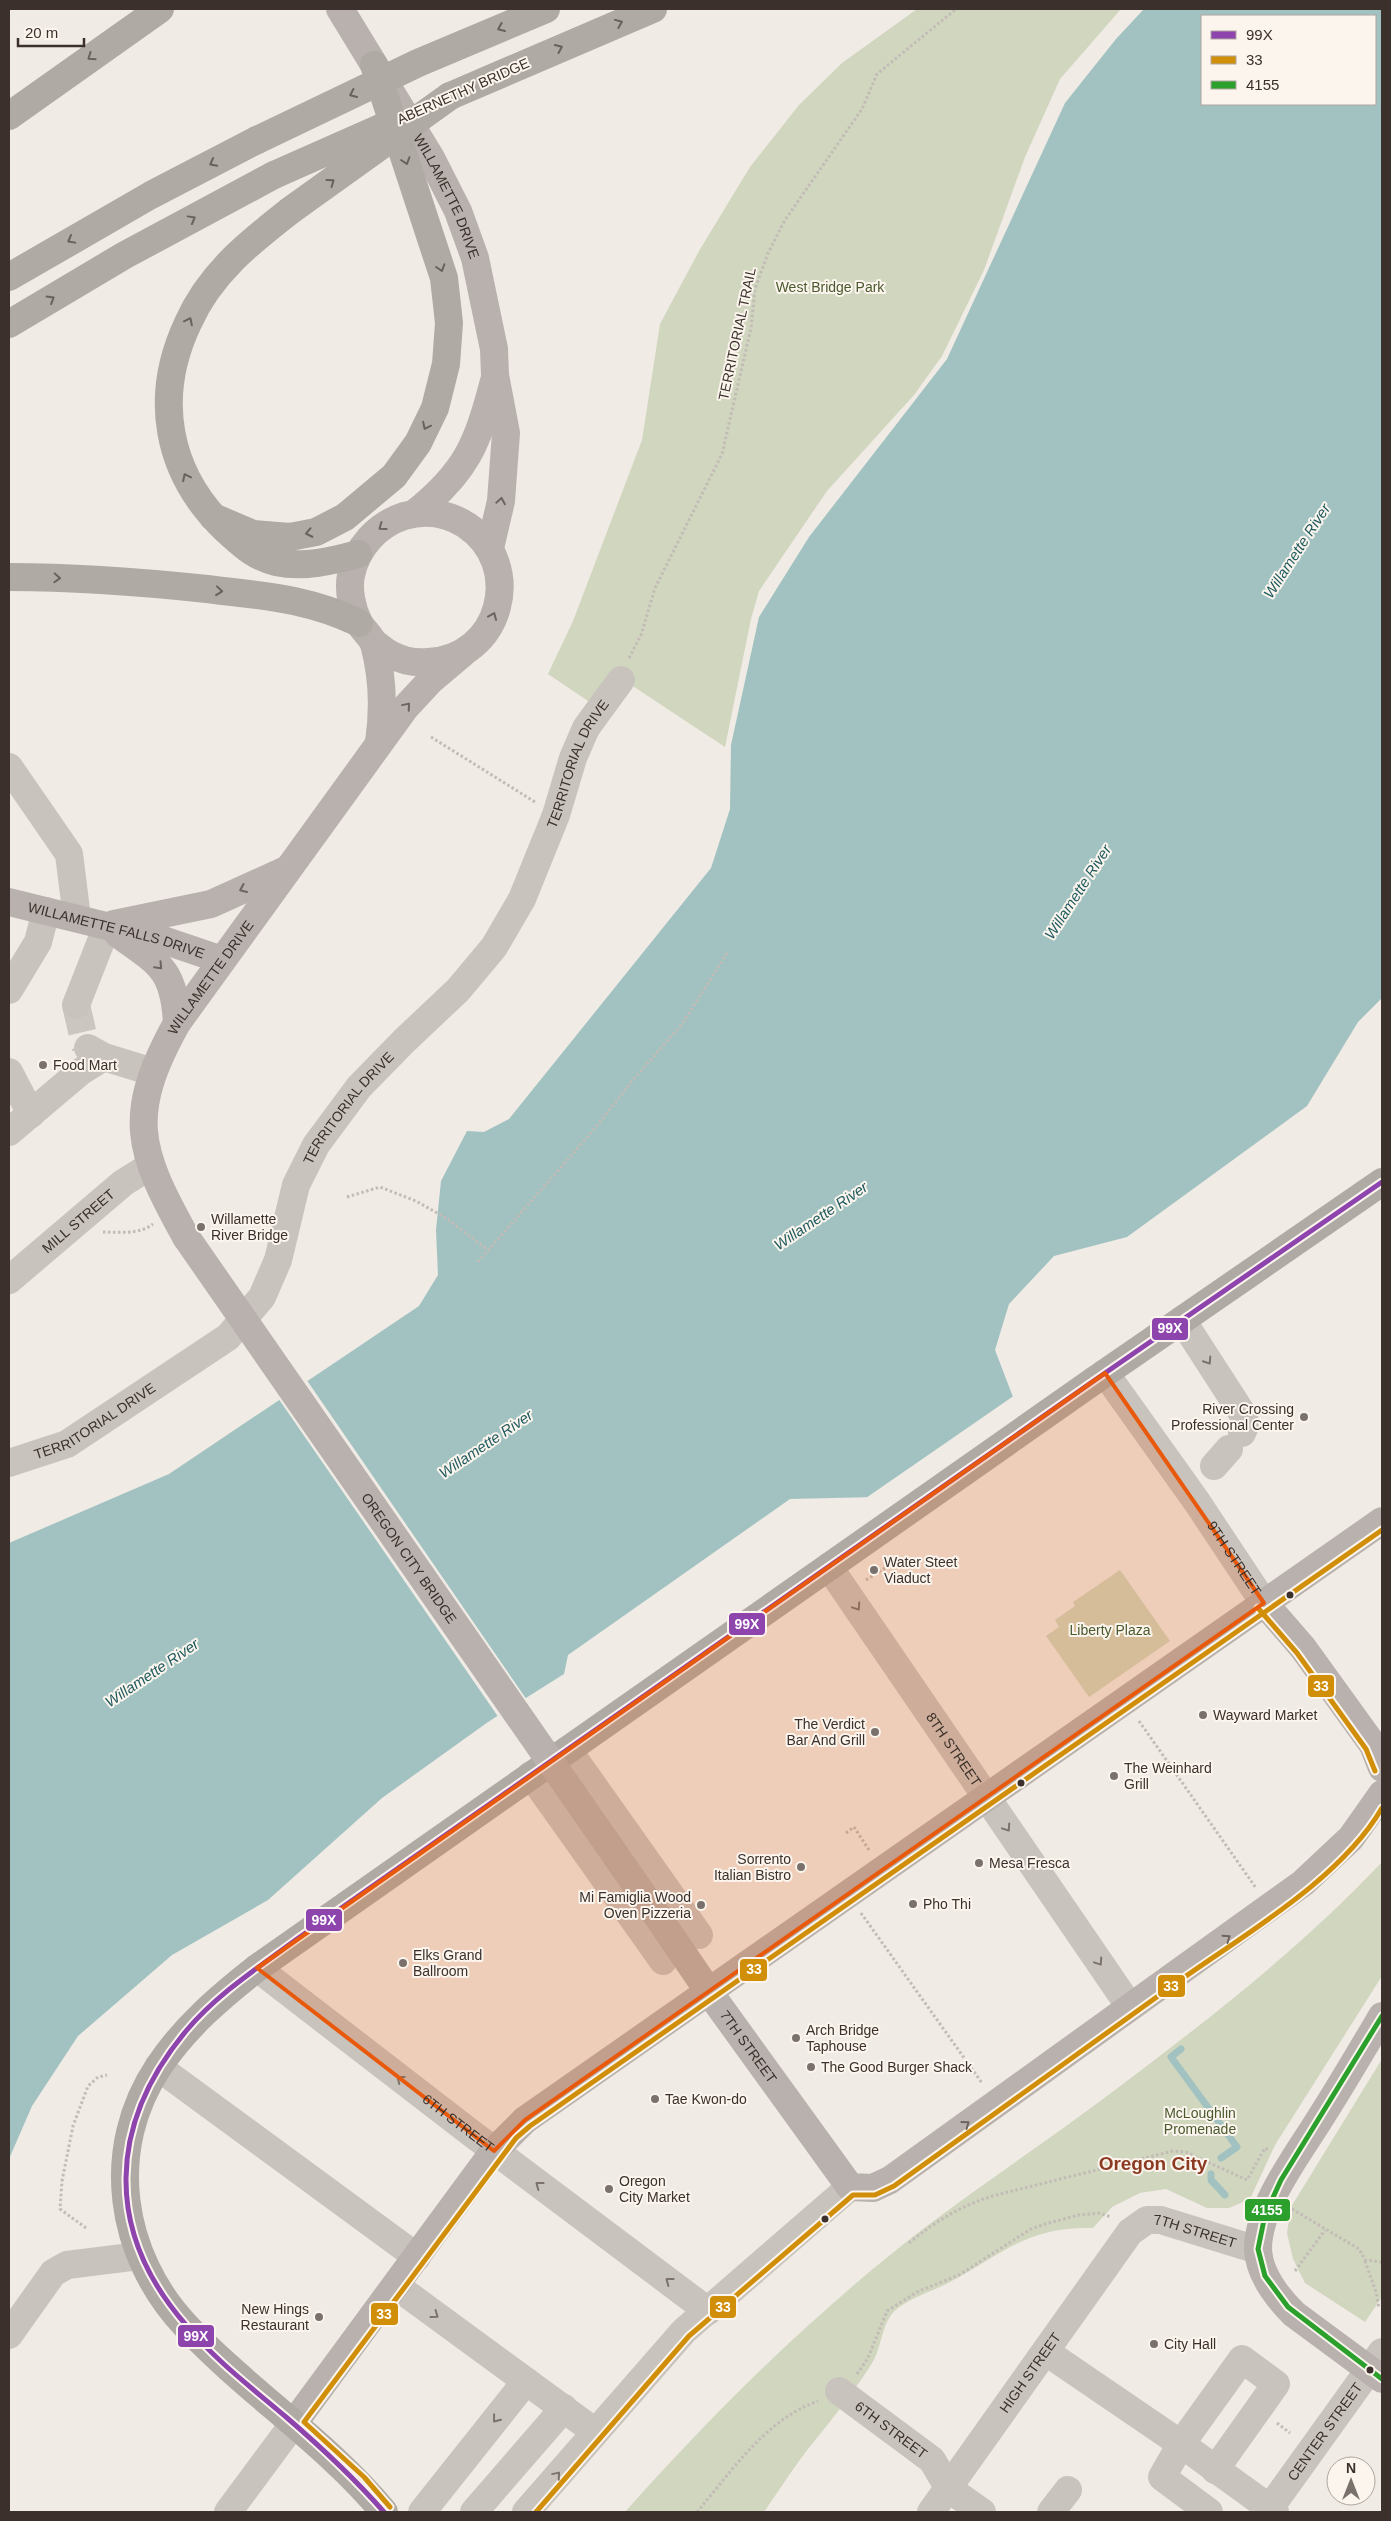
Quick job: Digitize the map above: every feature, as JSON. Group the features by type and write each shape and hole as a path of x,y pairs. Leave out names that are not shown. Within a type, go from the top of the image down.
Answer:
{"highway":[{"path":"9,116 160,9"},
{"path":"9,277 151,195 257,140 418,63 546,9"},
{"name":"ABERNETHY BRIDGE","path":"9,324 126,255 274,175 450,96 654,9"},
{"path":"213,517 253,534 290,537 316,532 345,517 394,476 418,444 435,408 446,364 449,323 444,278 374,65"},
{"path":"358,554 323,564 277,562 251,553 213,517 188,481 174,450 167,394 175,360 188,323 209,287 242,248 450,96"},
{"path":"9,577 153,583 294,600 332,610 366,633"},
{"path":"384,2512 359,2483 186,2327 162,2296 139,2256 127,2211 124,2185 125,2164 129,2135 138,2107 158,2067 204,2012 257,1968 829,1566 1382,1182"}],"main road":[{"name":"WILLAMETTE DRIVE","path":"340,9 431,158 466,232 483,291 494,348 495,375 506,442 501,501 490,548"},
{"name":"WILLAMETTE DRIVE","path":"415,513 440,493 474,448 495,375"},
{"path":"366,633 393,656 416,663 440,662 463,653 482,638 494,618 500,594 499,571 490,548 476,532 458,520 437,514 415,513 392,520 372,534 358,554 351,576 351,600 366,633 383,692 378,746"},
{"name":"WILLAMETTE DRIVE","path":"186,1237 159,1188 150,1166 145,1145 143,1119 153,1072 177,1024 405,708 431,680 463,653"},
{"path":"107,926 211,904 288,869"},
{"name":"WILLAMETTE FALLS DRIVE","path":"9,902 189,947 222,960"},
{"path":"107,926 156,962 168,975 176,999 177,1024"},
{"name":"OREGON CITY BRIDGE","path":"186,1237 632,1879"},
{"path":"294,2423 494,2151 525,2120 1382,1521"},
{"name":"9TH STREET","path":"1264,1603 1303,1648 1373,1746 1382,1768"},
{"path":"850,2187 874,2188 890,2180 1130,2006 1270,1908 1303,1883 1351,1838 1382,1794"},
{"name":"7TH STREET","path":"632,1879 709,1992 850,2187"},
{"path":"1378,2367 1294,2314 1282,2302 1267,2279 1258,2250 1261,2227 1276,2190 1382,2016"}],"street":[{"name":"TERRITORIAL DRIVE","path":"9,1463 67,1444 228,1337 262,1297 278,1260 296,1185 316,1145 360,1087 404,1041 458,990 494,947 522,899 556,815 572,758 586,728 621,680"},
{"path":"9,767 69,854 77,918"},
{"path":"9,990 38,942 46,911"},
{"path":"76,1005 107,926"},
{"path":"9,1132 80,1072 95,1052 153,1072"},
{"path":"9,1072 31,1114"},
{"name":"MILL STREET","path":"9,1280 123,1183 150,1166"},
{"path":"1182,1320 1244,1416 1245,1426 1228,1449"},
{"name":"9TH STREET","path":"1100,1377 1197,1502 1264,1603"},
{"name":"8TH STREET","path":"829,1566 1130,2006"},
{"path":"568,1750 699,1935"},
{"path":"532,1775 663,1960"},
{"name":"6TH STREET","path":"257,1968 494,2151 708,2311"},
{"path":"158,2067 417,2257"},
{"path":"526,2512 684,2331 850,2187"},
{"name":"7TH STREET","path":"1121,2225 1147,2220 1161,2220 1258,2250"},
{"name":"HIGH STREET","path":"931,2512 1046,2352 1121,2225"},
{"path":"9,2335 53,2274 67,2265 139,2256"},
{"path":"396,2286 564,2408 594,2432"},
{"path":"1046,2352 1181,2444 1270,2511"},
{"path":"1209,2512 1162,2477 1181,2444 1242,2359 1276,2384 1215,2470"},
{"name":"CENTER STREET","path":"1270,2511 1378,2367"},
{"path":"422,2512 526,2381"},
{"name":"6TH STREET","path":"840,2391 932,2460 949,2489 982,2512"},
{"path":"474,2512 564,2408"},
{"path":"228,2512 294,2423"},
{"path":"1051,2512 1068,2490"}],"path":[{"name":"TERRITORIAL TRAIL","path":"621,680 624,667 641,635 655,588 722,454 751,328 755,289 768,253 785,220 862,109 877,74 956,9"},
{"path":"431,737 556,815"},
{"path":"478,1262 591,1133 633,1080 682,1024 727,953"},
{"path":"347,1197 380,1187 416,1201 446,1218 488,1250"},
{"path":"100,1232 125,1233 147,1229 153,1224"},
{"path":"871,1577 888,1566"},
{"path":"1124,1700 1270,1908"},
{"path":"846,1833 854,1827 881,1871"},
{"path":"848,1894 996,2102"},
{"path":"86,2228 60,2209 62,2181 73,2126 88,2086 98,2077 107,2076"},
{"path":"909,2244 952,2212 980,2199 1172,2151 1186,2152 1247,2180 1265,2148"},
{"path":"1289,2208 1359,2249 1365,2260 1376,2292 1379,2308"},
{"path":"697,2512 781,2418 840,2391 853,2380 868,2358 887,2311 915,2290 960,2275 1024,2234 1045,2224 1079,2215 1099,2213 1121,2225"},
{"path":"1295,2271 1325,2230"},
{"path":"1365,2260 1382,2262"}],"highlighted area":[{"path":"1105,1373 1264,1603 525,2120 494,2151 257,1968"}],"green space":[{"name":"West Bridge Park","path":"917,9 1121,9 1060,79 1025,157 984,270 942,356 914,395 827,491 759,591 751,619 725,747 619,677 597,707 548,674 573,621 642,440 660,324 699,251 750,167 799,105 842,63"},
{"name":"Liberty Plaza","path":"1120,1570 1170,1641 1089,1697 1046,1636 1059,1627 1055,1620 1075,1606 1073,1602"},
{"name":"McLoughlin Promenade","path":"1382,1862 1382,1976 1275,2145 1250,2199 1229,2208 1207,2208 1166,2189 1140,2193 1112,2207 1093,2228 1050,2232 1033,2237 1001,2252 969,2272 910,2300 891,2315 871,2365 764,2512 625,2512 695,2436 768,2363 844,2294 923,2229 1091,2108 1219,2010 1320,1924"},
{"path":"1382,2059 1382,2297 1365,2322 1305,2283 1293,2259 1287,2233 1291,2207"}],"water":[{"name":"Willamette River","path":"1144,9 1382,9 1382,998 1358,1022 1307,1106 1127,1237 1054,1256 1009,1304 995,1350 1013,1397 875,1497 790,1499 568,1655 564,1674 488,1722 382,1798 268,1900 172,1955 78,2036 32,2106 9,2159 9,1543 169,1474 419,1306 438,1275 436,1230 441,1181 467,1131 484,1132 509,1119 711,868 730,809 731,745 759,617 809,537 947,359 1065,103 1116,39"}],"pier":[{"path":"306,1379 527,1700 499,1718 278,1398"},
{"path":"1015,1395 1014,1399 876,1499 863,1500"}],"waterway":[{"path":"1181,2049 1171,2057 1237,2147 1221,2158"},
{"path":"1211,2174 1211,2180 1225,2195"}],"tunnel":[{"path":"76,1005 86,1048"}],"transit line":[{"name":"99X","path":"384,2512 324,2451 234,2373 197,2338 159,2289 140,2253 129,2215 126,2178 130,2141 142,2103 160,2067 186,2031 225,1993 297,1939 1095,1380 1382,1182"},
{"name":"33","path":"390,2507 364,2477 304,2422 516,2138 530,2126 1382,1530"},
{"name":"33","path":"1258,1608 1297,1653 1366,1749 1375,1771"},
{"name":"33","path":"536,2512 689,2336 853,2195 875,2195 894,2186 1179,1981 1290,1904 1342,1858 1364,1834 1382,1808"},
{"name":"4155","path":"1382,2016 1281,2180 1265,2215 1258,2249 1265,2276 1288,2307 1382,2379"}],"place":[{"name":"Food Mart","path":"43,1065"},
{"name":"Willamette River Bridge","path":"201,1227"},
{"name":"River Crossing Professional Center","path":"1304,1417"},
{"name":"Water Steet Viaduct","path":"874,1570"},
{"name":"Wayward Market","path":"1203,1715"},
{"name":"The Verdict Bar And Grill","path":"875,1732"},
{"name":"The Weinhard Grill","path":"1114,1776"},
{"name":"Mesa Fresca","path":"979,1863"},
{"name":"Sorrento Italian Bistro","path":"801,1867"},
{"name":"Pho Thi","path":"913,1904"},
{"name":"Mi Famiglia Wood Oven Pizzeria","path":"701,1905"},
{"name":"Elks Grand Ballroom","path":"403,1963"},
{"name":"Arch Bridge Taphouse","path":"796,2038"},
{"name":"The Good Burger Shack","path":"811,2067"},
{"name":"Tae Kwon-do","path":"655,2099"},
{"name":"Oregon City Market","path":"609,2189"},
{"name":"New Hings Restaurant","path":"319,2317"},
{"name":"City Hall","path":"1154,2344"}],"district":[{"name":"Oregon City","path":"1153,2163"}]}
